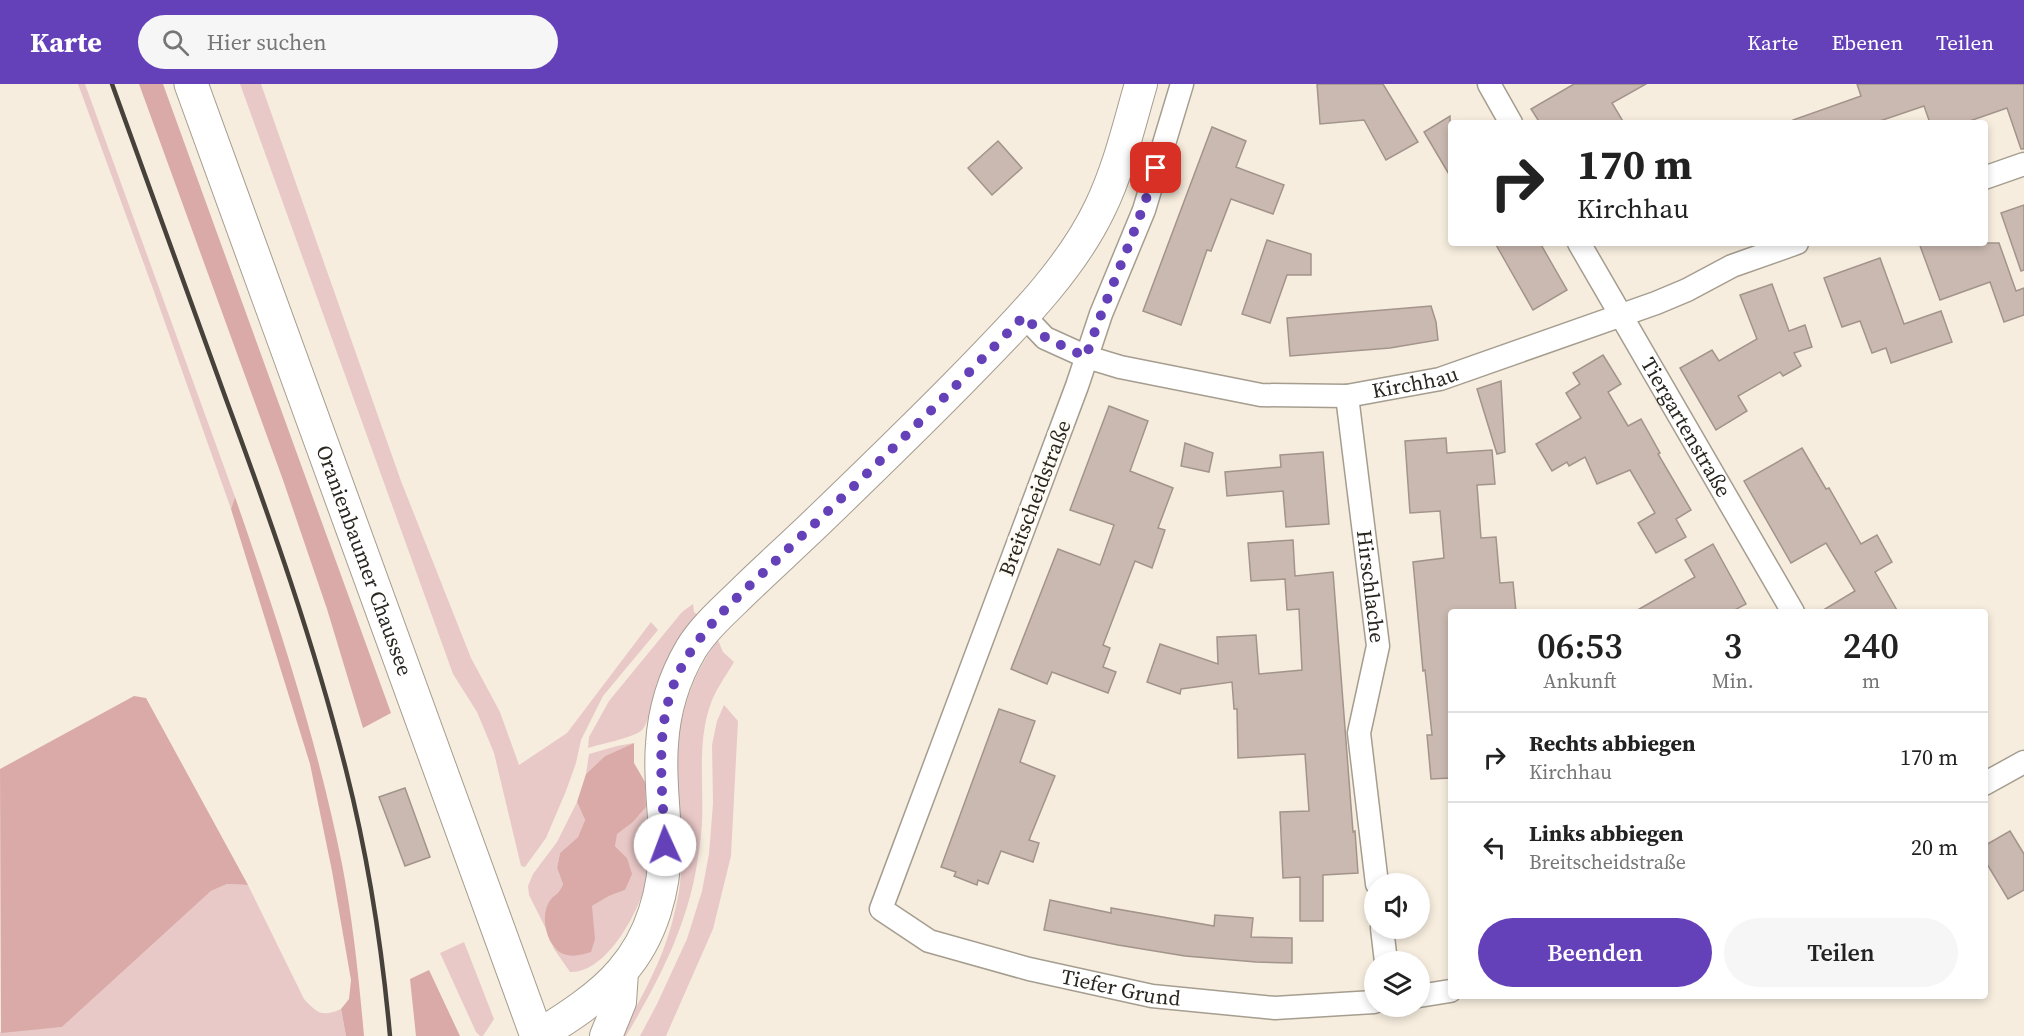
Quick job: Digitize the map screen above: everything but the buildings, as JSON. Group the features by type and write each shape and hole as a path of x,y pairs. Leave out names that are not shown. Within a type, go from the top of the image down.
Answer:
{"main road":[{"name":"Oranienbaumer Chaussee","path":"191,84 537,1036"}],"street":[{"path":"537,1036 559,1023 622,972 637,951 653,915 663,875 665,845 661,768 664,719 681,668 694,645 730,605 943,400 1024,316 1068,262 1100,208 1122,150 1141,84"},
{"name":"Breitscheidstraße","path":"881,909 1074,394 1101,314 1144,210 1182,84"},
{"path":"1489,84 1509,120"},
{"path":"1988,177 2024,164"},
{"name":"Tiergartenstraße","path":"1581,246 1791,609"},
{"name":"Kirchhau","path":"1024,316 1046,338 1086,357 1123,367 1261,395 1347,396 1440,379 1671,298 1732,266 1788,246"},
{"name":"Hirschlache","path":"1347,396 1378,646 1359,733 1376,873"},
{"path":"1988,782 2024,762"},
{"name":"Tiefer Grund","path":"881,909 929,941 1029,969 1152,996 1275,1008 1364,1003"},
{"path":"606,1036 620,1002 622,972"},
{"path":"1430,994 1448,991"}],"shaded area":[{"path":"78,84 85,84 235,497 231,509 152,286"},
{"path":"139,84 163,84 391,713 363,728 327,609 283,480"},
{"path":"240,84 261,84 401,481 471,658 500,712 519,765 567,733 651,622 658,630 603,696 581,740 566,791 546,838 525,867 521,866 494,753 477,712 453,674"},
{"path":"235,497 295,679 321,771 342,864 349,907 364,1036 346,1036 341,1009 349,999 351,980 310,764 231,509"},
{"path":"693,604 694,612 700,617 661,674 644,727 631,736 588,748 589,737 609,701 682,612"},
{"path":"718,640 723,652 734,662 715,694 706,720 702,750 702,824 692,887 679,932 660,974 626,1036 619,1036 656,967 672,923 679,892 682,862 676,770 680,730 690,692"},
{"path":"134,696 146,698 248,885 227,884 211,891 62,1027 1,1033 0,769"},
{"path":"724,705 738,721 731,856 713,929 666,1036 640,1036 687,939 702,891 709,854 713,803 712,745 717,721"},
{"path":"634,743 605,756 586,774 589,754"},
{"path":"634,743 634,763 645,782 646,807 633,822 617,834 615,846 627,858 632,874 625,890 592,906 595,939 591,952 576,955 560,953 550,941 547,933 546,909 563,884 557,868 560,853 578,837 585,820 577,802 586,774 605,756"},
{"path":"577,802 585,820 578,837 560,853 557,868 563,884 547,908 547,931 529,895 528,886 533,874 557,842"},
{"path":"646,807 648,872 632,918 622,935 598,962 584,970 570,972 552,946 565,955 592,919 592,906 625,890 627,858 615,846 616,834 633,822"},
{"path":"227,884 248,885 304,999 321,1013 341,1009 346,1036 0,1036 0,1032 62,1027 211,891"},
{"path":"464,942 494,1019 483,1036 476,1032 440,953"},
{"path":"429,970 460,1036 416,1036 410,979"}],"railway":[{"path":"112,84 291,583 334,723 354,803 367,869 383,969 390,1036"}],"route":[{"path":"665,845 661,768 664,719 681,668 694,645 730,605 943,400 1024,316 1046,338 1086,357 1101,314 1144,210 1156,168"}]}
